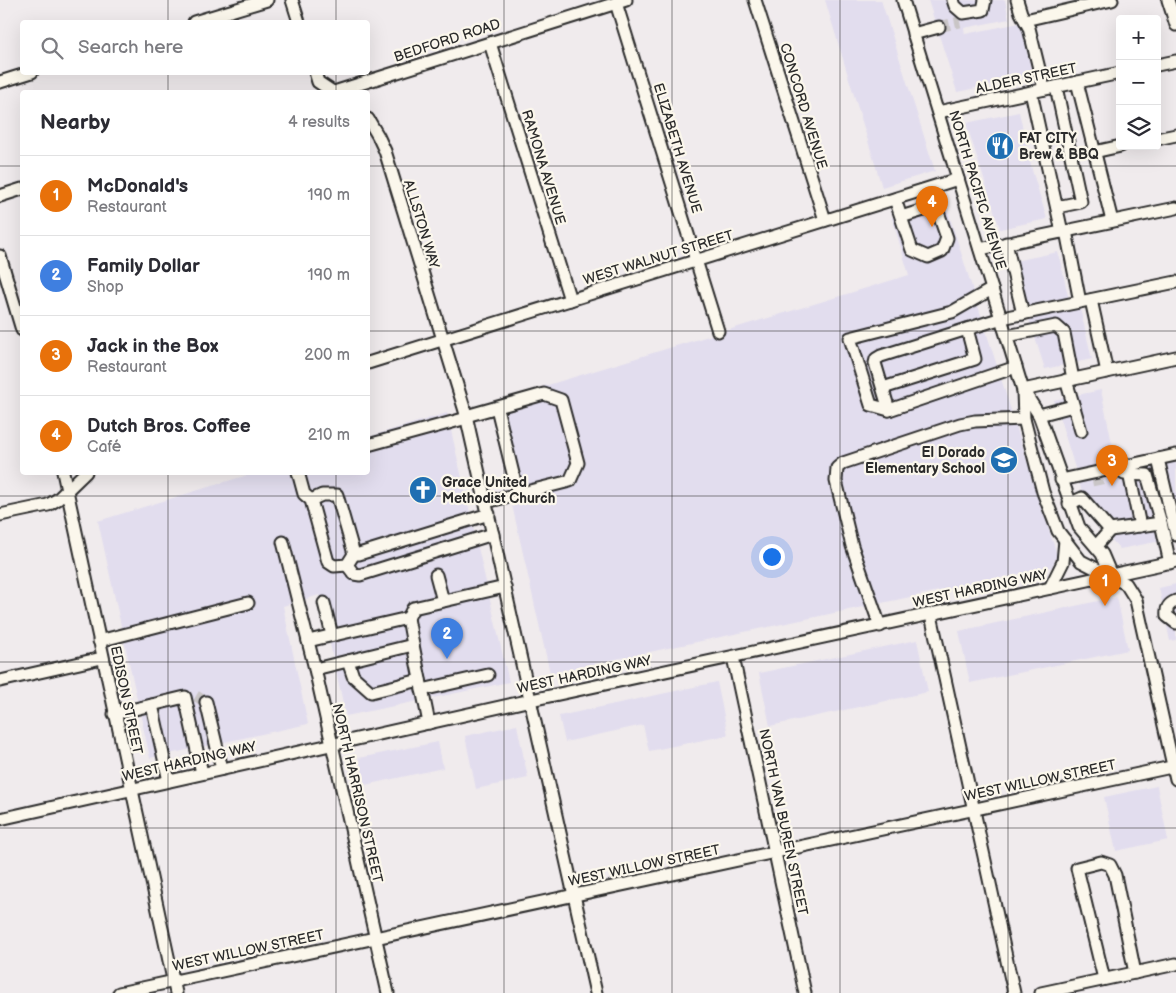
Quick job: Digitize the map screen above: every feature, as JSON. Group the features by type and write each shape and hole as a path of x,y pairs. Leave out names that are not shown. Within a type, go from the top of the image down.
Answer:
{"street":[{"path":"201,20 267,0"},
{"path":"292,0 298,20"},
{"name":"CONCORD AVENUE","path":"755,0 825,220"},
{"name":"NORTH PACIFIC AVENUE","path":"903,0 1024,390 1039,415 1079,527 1102,554 1111,575"},
{"path":"953,0 962,18 983,10 985,0"},
{"path":"1017,0 1050,88 1081,202 1057,207"},
{"path":"1025,20 1112,0"},
{"path":"1168,0 1176,25"},
{"name":"BEDFORD ROAD","path":"339,90 621,2"},
{"name":"ELIZABETH AVENUE","path":"621,2 718,331"},
{"path":"913,34 939,27"},
{"name":"RAMONA AVENUE","path":"490,42 570,300"},
{"path":"1161,64 1176,61"},
{"name":"ALDER STREET","path":"938,112 1116,74"},
{"path":"0,82 22,75"},
{"path":"316,75 318,82 330,90"},
{"path":"1076,82 1112,221"},
{"path":"1031,92 1057,207 1107,372"},
{"name":"ALLSTON WAY","path":"370,123 385,151 467,417 596,993"},
{"path":"1161,138 1176,135"},
{"path":"1094,152 1116,147"},
{"name":"WEST WALNUT STREET","path":"370,362 958,179"},
{"path":"0,196 20,190"},
{"path":"895,198 901,217 912,250 928,257 942,251 947,238 938,212 933,209 901,217"},
{"path":"980,248 1176,208"},
{"path":"1006,243 1023,314"},
{"path":"0,256 20,323"},
{"path":"889,410 875,363 876,359 1002,318 1176,282"},
{"path":"992,289 952,312 850,338 872,405 889,410 1016,366"},
{"path":"1007,336 1056,326 1064,333 1073,406 1080,431"},
{"path":"967,329 982,379"},
{"path":"1024,390 1176,357"},
{"path":"883,388 975,359"},
{"name":"NORTH PACIFIC AVENUE","path":"1024,390 1024,419 1043,492 1058,531 1082,561 1111,575"},
{"path":"370,444 544,394 561,400 578,463 570,481 486,502"},
{"path":"1039,415 1073,406"},
{"path":"497,408 518,494"},
{"path":"880,626 852,546 836,481 837,468 843,463 960,424 975,421 1024,419"},
{"path":"1078,480 1176,455"},
{"path":"1158,459 1176,535"},
{"path":"1140,526 1126,474 1147,475 1173,562"},
{"name":"EDISON STREET","path":"65,475 102,658 174,987"},
{"path":"0,515 48,505 58,500 83,475"},
{"path":"299,475 304,494 311,500 328,562 334,566 347,565"},
{"path":"1061,480 1092,481"},
{"path":"1078,480 1082,498 1110,530"},
{"path":"311,500 322,495 337,495 354,554 347,565"},
{"path":"1070,504 1082,498"},
{"path":"354,554 489,514"},
{"path":"1096,546 1110,530 1161,523"},
{"path":"347,565 354,574 360,575 494,534"},
{"path":"1050,588 1063,562 1065,540"},
{"name":"NORTH HARRISON STREET","path":"283,542 315,669 388,993"},
{"name":"WEST HARDING WAY","path":"0,819 531,700 1173,562"},
{"path":"436,575 443,601"},
{"path":"1111,575 1126,584 1136,600 1175,766 1176,779"},
{"path":"429,723 408,618 413,608 505,587"},
{"path":"1176,601 1169,604 1166,610 1167,616 1176,623"},
{"path":"99,641 248,603"},
{"path":"324,603 332,635"},
{"path":"931,615 972,809 1014,993"},
{"path":"308,640 408,618"},
{"path":"315,669 413,645"},
{"name":"NORTH VAN BUREN STREET","path":"733,657 805,993"},
{"path":"0,681 102,658"},
{"path":"348,662 353,676 371,692 488,675"},
{"path":"114,714 152,705 196,698"},
{"path":"196,698 222,769"},
{"path":"196,698 202,774"},
{"path":"152,705 170,781"},
{"name":"WEST WILLOW STREET","path":"119,993 174,987 375,938 1175,766"},
{"path":"1104,980 1078,868 1101,862 1110,866 1115,875 1135,973"},
{"path":"1041,993 1176,964"}],"shaded area":[{"path":"825,0 881,0 935,171 882,187"},
{"path":"928,0 1005,0 1009,19 964,28 965,34 1020,23 1033,76 957,92"},
{"path":"1019,112 1032,170 1047,219 1000,229 966,123"},
{"path":"945,202 1057,555 1052,567 550,673 489,403 909,275 892,218"},
{"path":"1058,252 1070,304 1027,313 1010,262"},
{"path":"1080,308 1092,359 1045,369 1029,319"},
{"path":"1101,390 1116,463 1076,471 1054,400"},
{"path":"447,413 509,682 346,716 319,595 283,606 308,724 150,758 98,521 248,475 370,475 370,436"},
{"path":"1176,462 1176,538 1120,549 1089,516 1079,482"},
{"path":"1176,584 1176,640 1170,641 1159,588"},
{"path":"1117,597 1128,650 970,683 959,631"},
{"path":"917,640 928,692 770,726 759,673"},
{"path":"717,682 728,735 649,751 643,725 565,742 559,716"},
{"path":"517,725 528,778 476,789 465,736"},
{"path":"438,742 443,768 365,785 359,758"},
{"path":"1157,786 1168,840 1116,851 1104,797"}],"tunnel":[{"path":"939,27 960,22"},
{"path":"1092,481 1124,474"},
{"path":"196,696 206,702"}],"place":[{"name":"FAT CITY Brew & BBQ","path":"1000,146"},
{"name":"Dutch Bros. Coffee","path":"932,227"},
{"name":"El Dorado Elementary School","path":"1004,460"},
{"name":"Jack in the Box","path":"1112,486"},
{"name":"Grace United Methodist Church","path":"423,490"},
{"name":"McDonald's","path":"1105,606"},
{"name":"Family Dollar","path":"447,659"}]}
